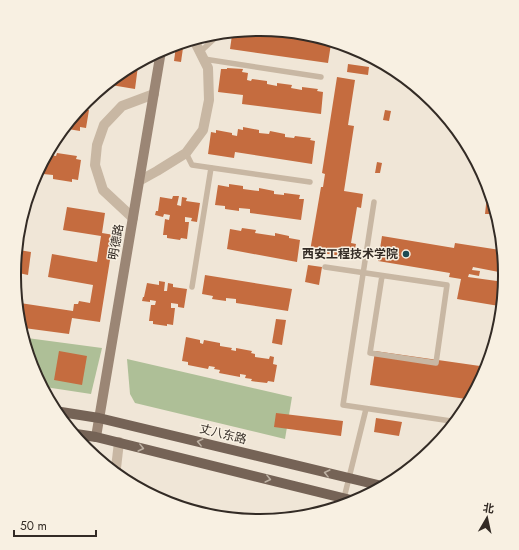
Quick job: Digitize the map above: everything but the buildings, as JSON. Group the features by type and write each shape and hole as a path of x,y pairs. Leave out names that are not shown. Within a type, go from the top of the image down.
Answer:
{"main road":[{"name":"丈八东路","path":"64,413 99,418 375,484"},
{"path":"83,435 119,442 344,498"}],"street":[{"path":"139,181 157,172 186,152 203,130 210,100 208,68 197,45"},
{"name":"明德路","path":"96,437 160,59"},
{"path":"133,218 103,190 95,165 96,145 104,125 122,106 154,94"},
{"path":"116,466 119,442"}],"lane":[{"path":"212,41 202,56 321,77"},
{"path":"186,152 192,165 310,182"},
{"path":"192,287 212,168"},
{"path":"374,202 342,405 448,421"},
{"path":"325,267 447,285 436,363 370,353 382,276"},
{"path":"344,498 366,409"}],"green space":[{"path":"29,338 102,348 91,394 50,388 39,366"},
{"path":"127,359 292,397 285,439 135,403 130,394"}],"place":[{"name":"西安工程技术学院","path":"406,254"}]}
